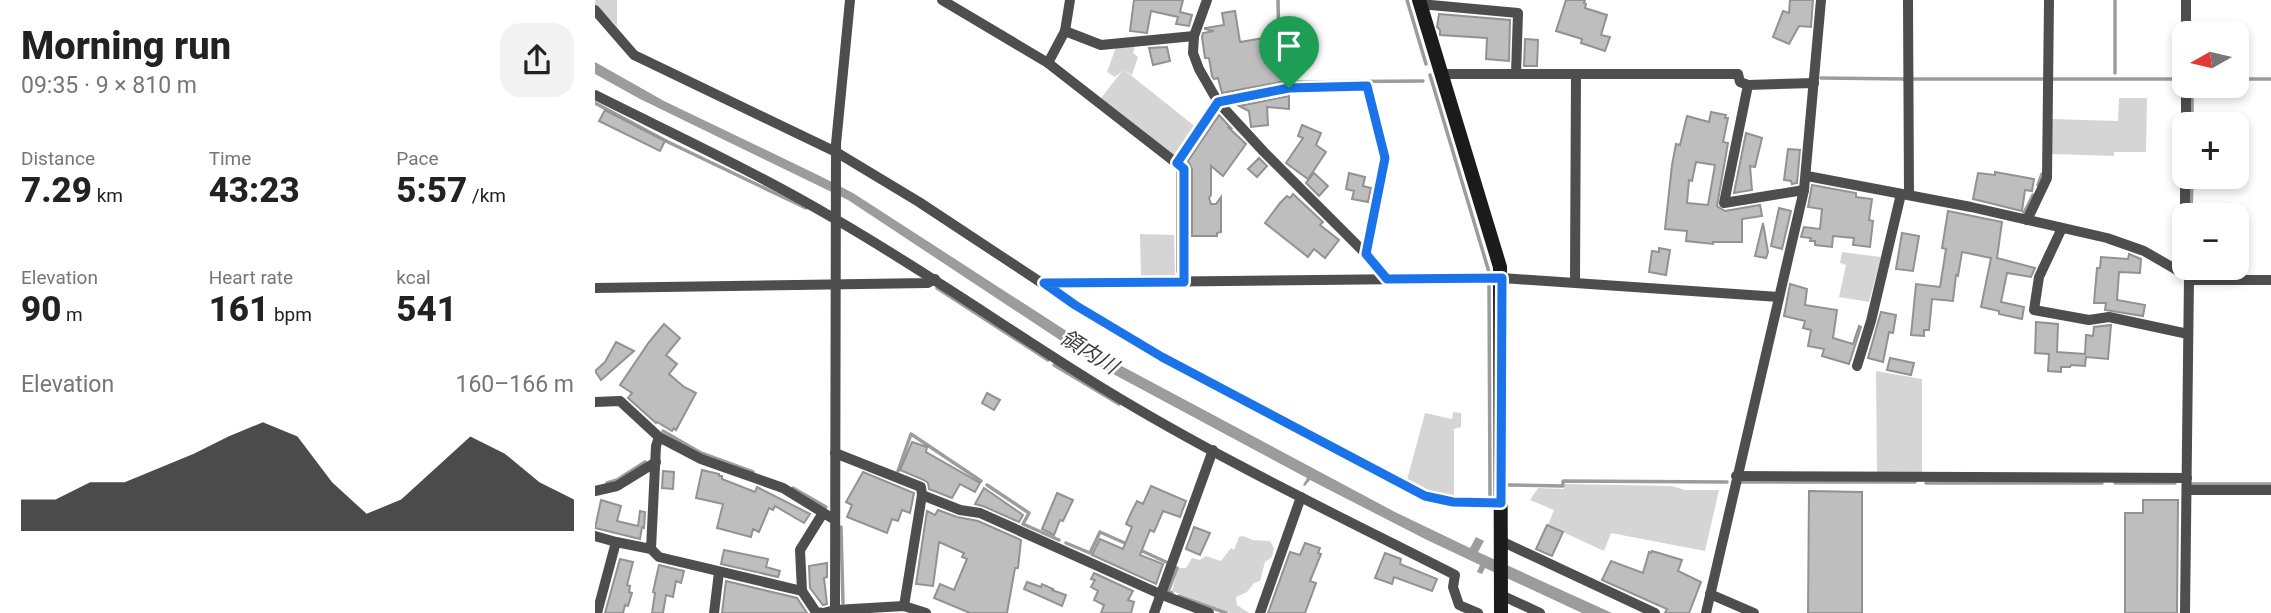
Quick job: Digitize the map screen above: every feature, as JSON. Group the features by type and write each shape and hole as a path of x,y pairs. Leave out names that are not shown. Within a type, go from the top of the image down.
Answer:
{"street":[{"path":"827,612 835,520 835,158 850,0"},
{"path":"942,0 1048,63 1184,169 1184,282"},
{"path":"1048,63 1065,31 1070,0"},
{"path":"1207,0 1194,36 1193,53 1218,102 1387,279"},
{"path":"1706,613 1807,176 1821,0"},
{"path":"1857,366 1905,195 1908,0"},
{"path":"2027,220 2047,178 2049,0"},
{"path":"2186,0 2186,21"},
{"path":"1501,613 1502,278 1420,2 1495,6 1518,13 1516,74"},
{"path":"595,10 634,55 919,202 1075,305 1162,357 1425,496 1453,502 1501,503"},
{"path":"1065,31 1101,45 1194,36"},
{"path":"1442,74 1738,74 1740,82 1748,85 1814,83"},
{"path":"1575,282 1576,74"},
{"path":"1748,85 1724,203 1804,190"},
{"path":"1177,163 1218,102 1289,88 1367,86 1385,158 1366,254"},
{"path":"595,95 835,214 1105,389 1301,497 1455,575 1453,587 1459,605 1478,613"},
{"path":"1807,176 2027,220 2107,239 2144,251 2172,266"},
{"path":"2061,228 2039,277 2034,310 2089,320 2109,317 2188,334"},
{"path":"1044,283 1502,278 1779,297"},
{"path":"595,288 928,283 935,279"},
{"path":"2185,613 2186,280"},
{"path":"2249,280 2271,280"},
{"path":"595,402 620,401 659,437 701,459 783,488 835,520"},
{"path":"651,549 659,437"},
{"path":"1154,613 1213,450"},
{"path":"835,453 921,487 922,495 904,606"},
{"path":"595,505 597,491 617,486 656,461"},
{"path":"1736,476 2187,484 2271,490"},
{"path":"922,495 960,510 980,513 1160,594 1209,613"},
{"path":"1260,613 1301,497"},
{"path":"823,513 800,550 802,591 816,612 904,606 926,613"},
{"path":"595,536 651,549 659,557 802,591"},
{"path":"597,613 616,542"},
{"path":"1501,543 1655,613"},
{"path":"714,613 719,572"},
{"path":"1501,594 1540,613"},
{"path":"1710,594 1754,613"}],"shaded area":[{"path":"595,0 617,0 617,27 611,20 608,21 595,4"},
{"path":"1135,46 1133,53 1138,57 1132,75 1123,69 1197,128 1178,156 1174,156 1101,98 1123,70 1115,77 1107,72 1116,47"},
{"path":"2119,98 2147,98 2146,152 2114,152 2114,156 2051,154 2051,119 2118,121"},
{"path":"1140,234 1174,235 1175,276 1141,277"},
{"path":"1842,252 1881,257 1869,302 1839,297 1846,265 1840,263"},
{"path":"1876,371 1922,379 1922,475 1877,474"},
{"path":"1453,412 1461,413 1461,427 1454,429 1454,498 1428,492 1407,480 1425,413 1452,419"},
{"path":"1565,484 1672,486 1685,490 1719,490 1705,551 1611,533 1604,551 1548,525 1554,510 1530,500 1538,488 1564,489"},
{"path":"1239,537 1253,540 1270,541 1274,548 1272,557 1265,562 1260,581 1236,597 1237,605 1249,613 1230,613 1172,591 1178,568 1186,568 1192,558 1200,560 1206,556 1221,561 1231,548 1234,550"}],"water":[{"name":"領内川","path":"595,62 664,101 853,193 1116,363 1395,512 1470,548 1476,537 1484,541 1478,552 1612,613 1582,613 1485,568 1482,574 1477,572 1480,565 1310,480 1303,485 1307,478 1102,368 848,200 640,99 595,74"}],"building":[{"path":"1134,0 1183,0 1180,12 1192,15 1189,26 1176,24 1178,17 1151,11 1147,33 1130,31"},
{"path":"1566,0 1585,0 1585,8 1607,15 1601,35 1610,37 1605,51 1581,43 1582,39 1556,31"},
{"path":"1790,0 1813,0 1811,27 1799,26 1789,44 1773,37 1783,11 1789,13"},
{"path":"1235,11 1240,42 1270,37 1273,48 1269,49 1282,78 1286,81 1222,93 1218,78 1214,79 1212,76 1209,58 1205,58 1202,37 1203,33 1214,31 1205,28 1224,25 1222,13"},
{"path":"1439,14 1510,20 1509,61 1486,59 1487,38 1440,35 1437,27"},
{"path":"1525,39 1538,40 1537,66 1524,66"},
{"path":"1167,47 1170,61 1153,65 1149,48"},
{"path":"1289,96 1289,109 1267,107 1268,125 1251,127 1249,111 1239,106"},
{"path":"605,110 665,141 660,151 599,121"},
{"path":"1711,112 1726,115 1725,118 1728,118 1723,142 1728,143 1717,206 1725,211 1760,205 1762,216 1742,219 1742,242 1713,244 1686,241 1687,231 1665,229 1676,144 1680,145 1687,116 1709,122","holes":["1696,162 1715,165 1708,205 1687,203 1689,180 1692,181"]},
{"path":"1219,115 1246,144 1223,176 1211,166 1209,198 1211,204 1216,204 1221,197 1221,232 1217,233 1217,236 1192,236 1192,169 1188,161"},
{"path":"1302,125 1321,133 1316,145 1326,152 1308,179 1286,163 1303,138 1298,136"},
{"path":"1746,133 1762,138 1755,167 1750,166 1752,190 1734,193"},
{"path":"1788,149 1800,150 1797,183 1792,184 1791,181 1784,180"},
{"path":"1259,158 1267,166 1257,177 1248,169"},
{"path":"1995,172 2034,179 2032,191 2025,190 2022,211 1973,199 1978,173 1995,175"},
{"path":"1314,173 1328,186 1319,196 1306,183"},
{"path":"1349,173 1365,177 1363,186 1371,188 1368,202 1352,199 1354,191 1346,189"},
{"path":"1812,185 1856,193 1856,197 1872,199 1869,220 1873,221 1870,247 1853,245 1854,238 1833,236 1832,247 1815,245 1815,241 1810,241 1811,238 1801,237 1804,227 1820,229 1822,209 1808,207"},
{"path":"1293,194 1323,222 1320,225 1339,240 1325,258 1314,249 1308,257 1265,223 1280,203"},
{"path":"1779,208 1791,211 1782,249 1771,246"},
{"path":"1948,211 2002,222 1997,258 2035,268 2031,277 2007,273 2001,302 2024,307 2022,319 1981,307 1991,258 1962,252 1953,301 1932,299 1929,330 1924,330 1924,336 1911,335 1916,284 1940,287"},
{"path":"1763,223 1768,252 1766,258 1755,256"},
{"path":"1902,233 1919,236 1913,271 1896,269"},
{"path":"1659,248 1670,250 1666,275 1649,272 1652,251 1659,252"},
{"path":"2129,254 2141,259 2140,273 2119,272 2117,300 2145,305 2143,316 2105,310 2106,303 2094,303 2097,268 2100,268 2101,257 2128,259"},
{"path":"1790,284 1807,289 1805,305 1837,310 1833,338 1853,344 1859,326 1861,327 1849,364 1822,356 1824,349 1808,346 1811,330 1803,328 1805,321 1784,316"},
{"path":"1881,312 1896,315 1893,333 1889,332 1883,362 1868,358"},
{"path":"2036,322 2058,324 2057,352 2085,354 2086,335 2093,336 2094,327 2111,325 2108,359 2086,357 2085,366 2071,365 2061,367 2061,372 2048,371 2049,354 2035,353"},
{"path":"664,324 680,338 666,355 677,364 669,374 696,393 676,430 674,428 672,431 656,423 628,398 632,393 620,385"},
{"path":"616,342 634,351 601,380 595,371 605,362"},
{"path":"1890,358 1914,363 1911,375 1887,370"},
{"path":"987,393 1000,400 994,410 982,403"},
{"path":"912,442 927,447 926,452 980,483 975,492 960,484 952,498 929,489 924,480 900,470"},
{"path":"702,470 719,474 722,479 755,492 757,487 810,514 804,523 775,506 773,510 769,508 759,532 753,529 751,537 717,528 723,504 696,498"},
{"path":"663,471 674,472 673,489 662,488"},
{"path":"863,472 914,493 910,513 902,510 898,521 892,519 887,533 847,517 852,505 846,502"},
{"path":"1151,486 1186,501 1180,517 1163,511 1154,532 1150,530 1140,555 1163,564 1156,584 1092,555 1100,539 1123,549 1132,527 1126,524 1130,515 1137,501 1143,504"},
{"path":"984,488 1023,515 1019,522 975,504"},
{"path":"1809,491 1862,492 1862,613 1808,613"},
{"path":"1057,493 1073,500 1054,535 1042,529"},
{"path":"601,500 621,506 617,521 638,526 640,511 645,512 640,539 595,528"},
{"path":"2143,500 2178,500 2177,613 2125,613 2125,513 2143,513"},
{"path":"938,510 978,521 1021,540 1018,568 1015,568 1007,613 970,613 934,598 940,584 954,590 967,559 962,557 964,553 939,542 933,586 916,584 927,511 935,515"},
{"path":"1547,525 1563,532 1552,556 1536,549"},
{"path":"1194,527 1210,533 1200,555 1186,549"},
{"path":"1305,543 1320,548 1318,553 1321,554 1310,581 1316,583 1305,613 1268,613 1290,552 1300,555"},
{"path":"724,550 768,559 766,567 780,571 778,577 721,564"},
{"path":"1649,552 1682,560 1678,571 1701,582 1689,613 1665,613 1667,609 1602,580 1611,561 1643,573"},
{"path":"1385,553 1401,559 1400,564 1437,579 1432,591 1394,577 1392,584 1375,578"},
{"path":"620,559 633,562 627,585 632,593 623,613 605,613"},
{"path":"827,563 827,577 824,578 827,604 823,605 810,588 809,566"},
{"path":"659,565 684,571 681,583 676,581 673,597 666,595 663,613 652,613 653,592"},
{"path":"1094,573 1133,591 1128,600 1134,602 1131,613 1101,613 1104,605 1094,600 1098,591 1091,587 1095,580 1091,579"},
{"path":"726,581 797,598 807,613 722,613"},
{"path":"1027,582 1041,587 1042,584 1066,595 1062,606 1024,589"}],"waterway":[{"path":"1278,0 1279,52 1288,82 1423,81"},
{"path":"1407,0 1426,64"},
{"path":"2115,0 2115,73"},
{"path":"1430,75 1489,272"},
{"path":"1821,78 1905,81"},
{"path":"1914,79 2044,79"},
{"path":"2053,79 2172,79"},
{"path":"2249,79 2271,79"},
{"path":"2192,98 2192,112"},
{"path":"595,103 668,142 806,208"},
{"path":"1176,168 1178,272"},
{"path":"2038,185 2042,174"},
{"path":"2191,203 2192,189"},
{"path":"2024,213 2033,195"},
{"path":"1489,283 1490,496"},
{"path":"937,288 1048,360"},
{"path":"1054,365 1119,404"},
{"path":"663,431 701,453 753,472"},
{"path":"898,471 911,434 981,481"},
{"path":"607,483 617,480 645,462"},
{"path":"1508,485 1563,486 1563,481 1727,482"},
{"path":"1741,482 1915,482"},
{"path":"1926,483 2102,483"},
{"path":"2115,483 2175,483"},
{"path":"2192,484 2271,484"},
{"path":"987,485 1029,513 1023,524 1059,540"},
{"path":"793,488 826,507"},
{"path":"841,527 843,603"},
{"path":"1066,543 1090,553 1100,532 1127,544"},
{"path":"1140,550 1166,562"},
{"path":"1172,593 1168,592 1177,568"},
{"path":"1179,596 1226,613"}],"route":[{"path":"1367,86 1385,158 1366,254 1387,279 1502,278 1501,503 1453,502 1425,496 1162,357 1075,305 1044,283 1184,282 1184,169 1177,163 1218,102 1289,88 1367,86"}]}
